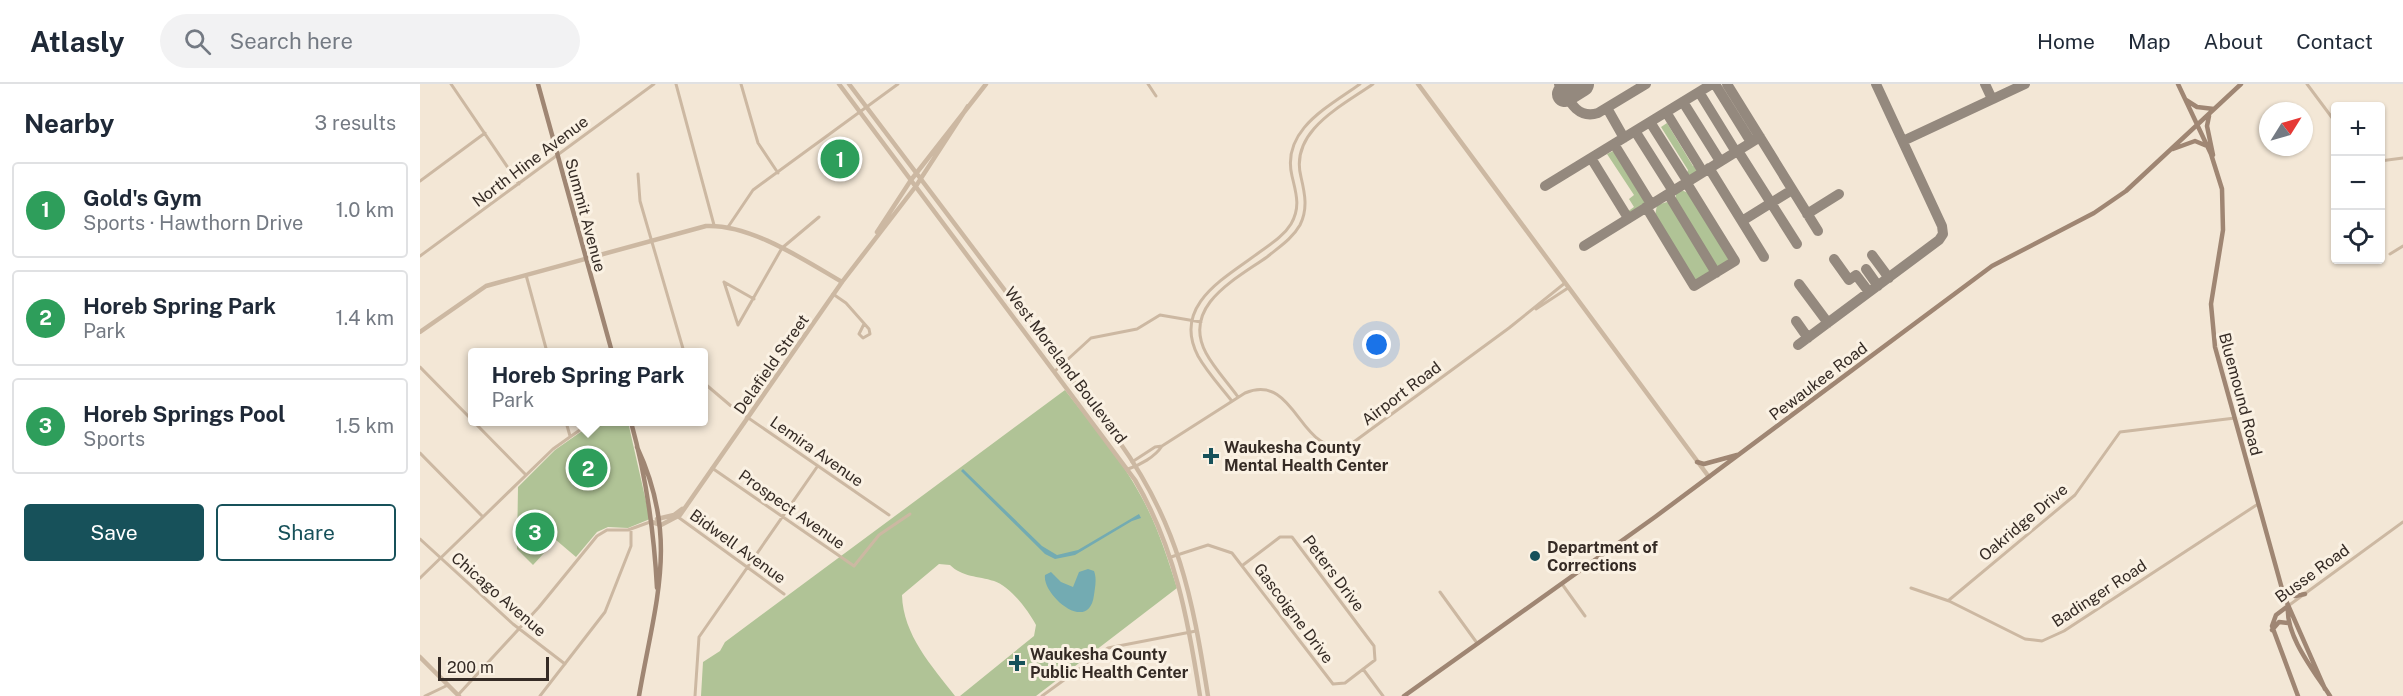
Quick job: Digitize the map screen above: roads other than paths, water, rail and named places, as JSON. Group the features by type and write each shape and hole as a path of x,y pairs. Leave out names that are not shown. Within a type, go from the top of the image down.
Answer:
{"main road":[{"name":"Summit Avenue","path":"538,84 611,348"},
{"name":"Bluemound Road","path":"2178,84 2209,147 2222,185 2224,213 2212,290 2211,323 2281,587 2325,689"},
{"name":"Pewaukee Road","path":"1404,696 1709,477 1992,266 2108,204 2126,191 2241,84"},
{"path":"2185,100 2197,107 2213,110 2207,126 2213,158"},
{"path":"2170,150 2196,141 2209,147"},
{"path":"632,426 652,522 657,556 658,599"},
{"path":"637,447 648,476 661,525 662,565 658,599 639,696"},
{"path":"1697,462 1704,464 1740,454"},
{"path":"2281,587 2295,596 2305,594"},
{"name":"Bluemound Road","path":"2288,606 2290,624 2308,663 2330,696"},
{"name":"Busse Road","path":"2272,630 2275,616 2288,606"},
{"path":"2290,624 2279,622 2272,630 2298,696"}],"street":[{"path":"451,84 519,184"},
{"name":"North Hine Avenue","path":"420,256 654,84"},
{"path":"676,84 714,225"},
{"path":"741,84 758,143 778,173"},
{"name":"West Moreland Boulevard","path":"839,84 1102,433 1144,495 1171,557 1184,602 1200,696"},
{"name":"West Moreland Boulevard","path":"849,84 1135,464 1151,492 1179,554 1192,600 1208,696"},
{"path":"728,227 751,192 898,84"},
{"name":"Delafield Street","path":"890,215 916,186 931,159 986,84"},
{"path":"1148,84 1156,96"},
{"path":"1231,401 1195,349 1192,320 1204,295 1280,237 1292,222 1297,210 1297,195 1290,165 1293,145 1309,122 1362,84 1367,89"},
{"path":"1238,397 1202,344 1200,322 1206,306 1215,295 1290,238 1304,214 1305,194 1299,162 1303,144 1315,127 1374,84"},
{"path":"1418,84 1709,477"},
{"path":"2307,84 2331,116"},
{"path":"879,137 886,132"},
{"path":"420,181 485,133"},
{"path":"1293,145 1303,144"},
{"path":"896,159 902,154"},
{"path":"2385,160 2403,158"},
{"name":"Delafield Street","path":"678,517 890,215 898,198 931,159"},
{"path":"638,174 639,196 683,348"},
{"path":"1297,195 1305,194"},
{"path":"898,198 904,202"},
{"path":"935,212 941,206"},
{"path":"754,299 724,282 738,325 754,299 782,248 819,217"},
{"path":"947,228 954,223"},
{"path":"420,332 486,286 700,226 728,227 782,248 842,282"},
{"path":"2390,254 2403,246"},
{"path":"1265,248 1270,255"},
{"path":"975,265 982,260"},
{"path":"1247,261 1252,268"},
{"path":"526,275 546,348"},
{"name":"Airport Road","path":"1128,469 1158,452 1162,446 1231,401 1256,389 1275,392 1286,400 1317,440 1332,447 1345,446 1356,441 1534,309 1542,307 1567,285"},
{"path":"833,294 846,303 864,324"},
{"path":"1003,301 1010,296"},
{"path":"1055,371 1096,336 1137,329 1160,315 1200,322"},
{"path":"1026,333 1033,328"},
{"path":"1207,368 1213,363"},
{"path":"420,367 468,416"},
{"name":"Lemira Avenue","path":"708,386 748,418 889,515"},
{"name":"Oakridge Drive","path":"1949,601 2075,495 2120,432 2235,418"},
{"path":"478,426 526,474"},
{"path":"567,426 570,436"},
{"path":"420,578 526,474 585,426"},
{"path":"1102,433 1108,428"},
{"path":"420,453 483,517"},
{"path":"695,696 699,637 818,466"},
{"name":"Prospect Avenue","path":"712,468 854,566 879,535 910,514"},
{"path":"1144,495 1151,492"},
{"name":"Badinger Road","path":"1911,588 1949,601 2019,637 2034,641 2048,639 2258,504"},
{"path":"420,657 458,695 519,628 597,536 608,530 631,530 659,517 674,515 685,506"},
{"path":"652,522 661,525 678,517"},
{"name":"Bidwell Avenue","path":"678,517 784,594"},
{"name":"Busse Road","path":"2288,606 2403,522"},
{"path":"540,696 605,612 630,546 631,530"},
{"name":"Peters Drive","path":"1243,565 1283,536 1293,539 1376,649 1376,658 1363,669"},
{"name":"Chicago Avenue","path":"420,539 519,628 565,664"},
{"name":"Gascoigne Drive","path":"1171,557 1202,546 1215,546 1232,553 1330,682 1342,684 1363,669"},
{"path":"1562,584 1585,616"},
{"path":"1440,592 1477,643"},
{"path":"1184,602 1192,600"},
{"path":"1042,696 1108,648 1198,631"},
{"path":"1363,669 1383,696"},
{"path":"425,696 448,685"}],"water":[{"path":"963,469 1042,546 1057,555 1078,550 1139,514 1141,518 1075,555 1055,559 1045,554 961,471"},
{"path":"1088,569 1094,571 1096,583 1090,606 1084,612 1066,608 1051,592 1045,575 1051,572 1061,582 1073,587 1079,572"}],"place":[{"name":"Gold's Gym","path":"840,159"},
{"name":"Waukesha County Mental Health Center","path":"1211,456"},
{"name":"Horeb Spring Park","path":"588,468"},
{"name":"Horeb Springs Pool","path":"535,532"},
{"name":"Department of Corrections","path":"1535,556"},
{"name":"Waukesha County Public Health Center","path":"1017,663"}]}
